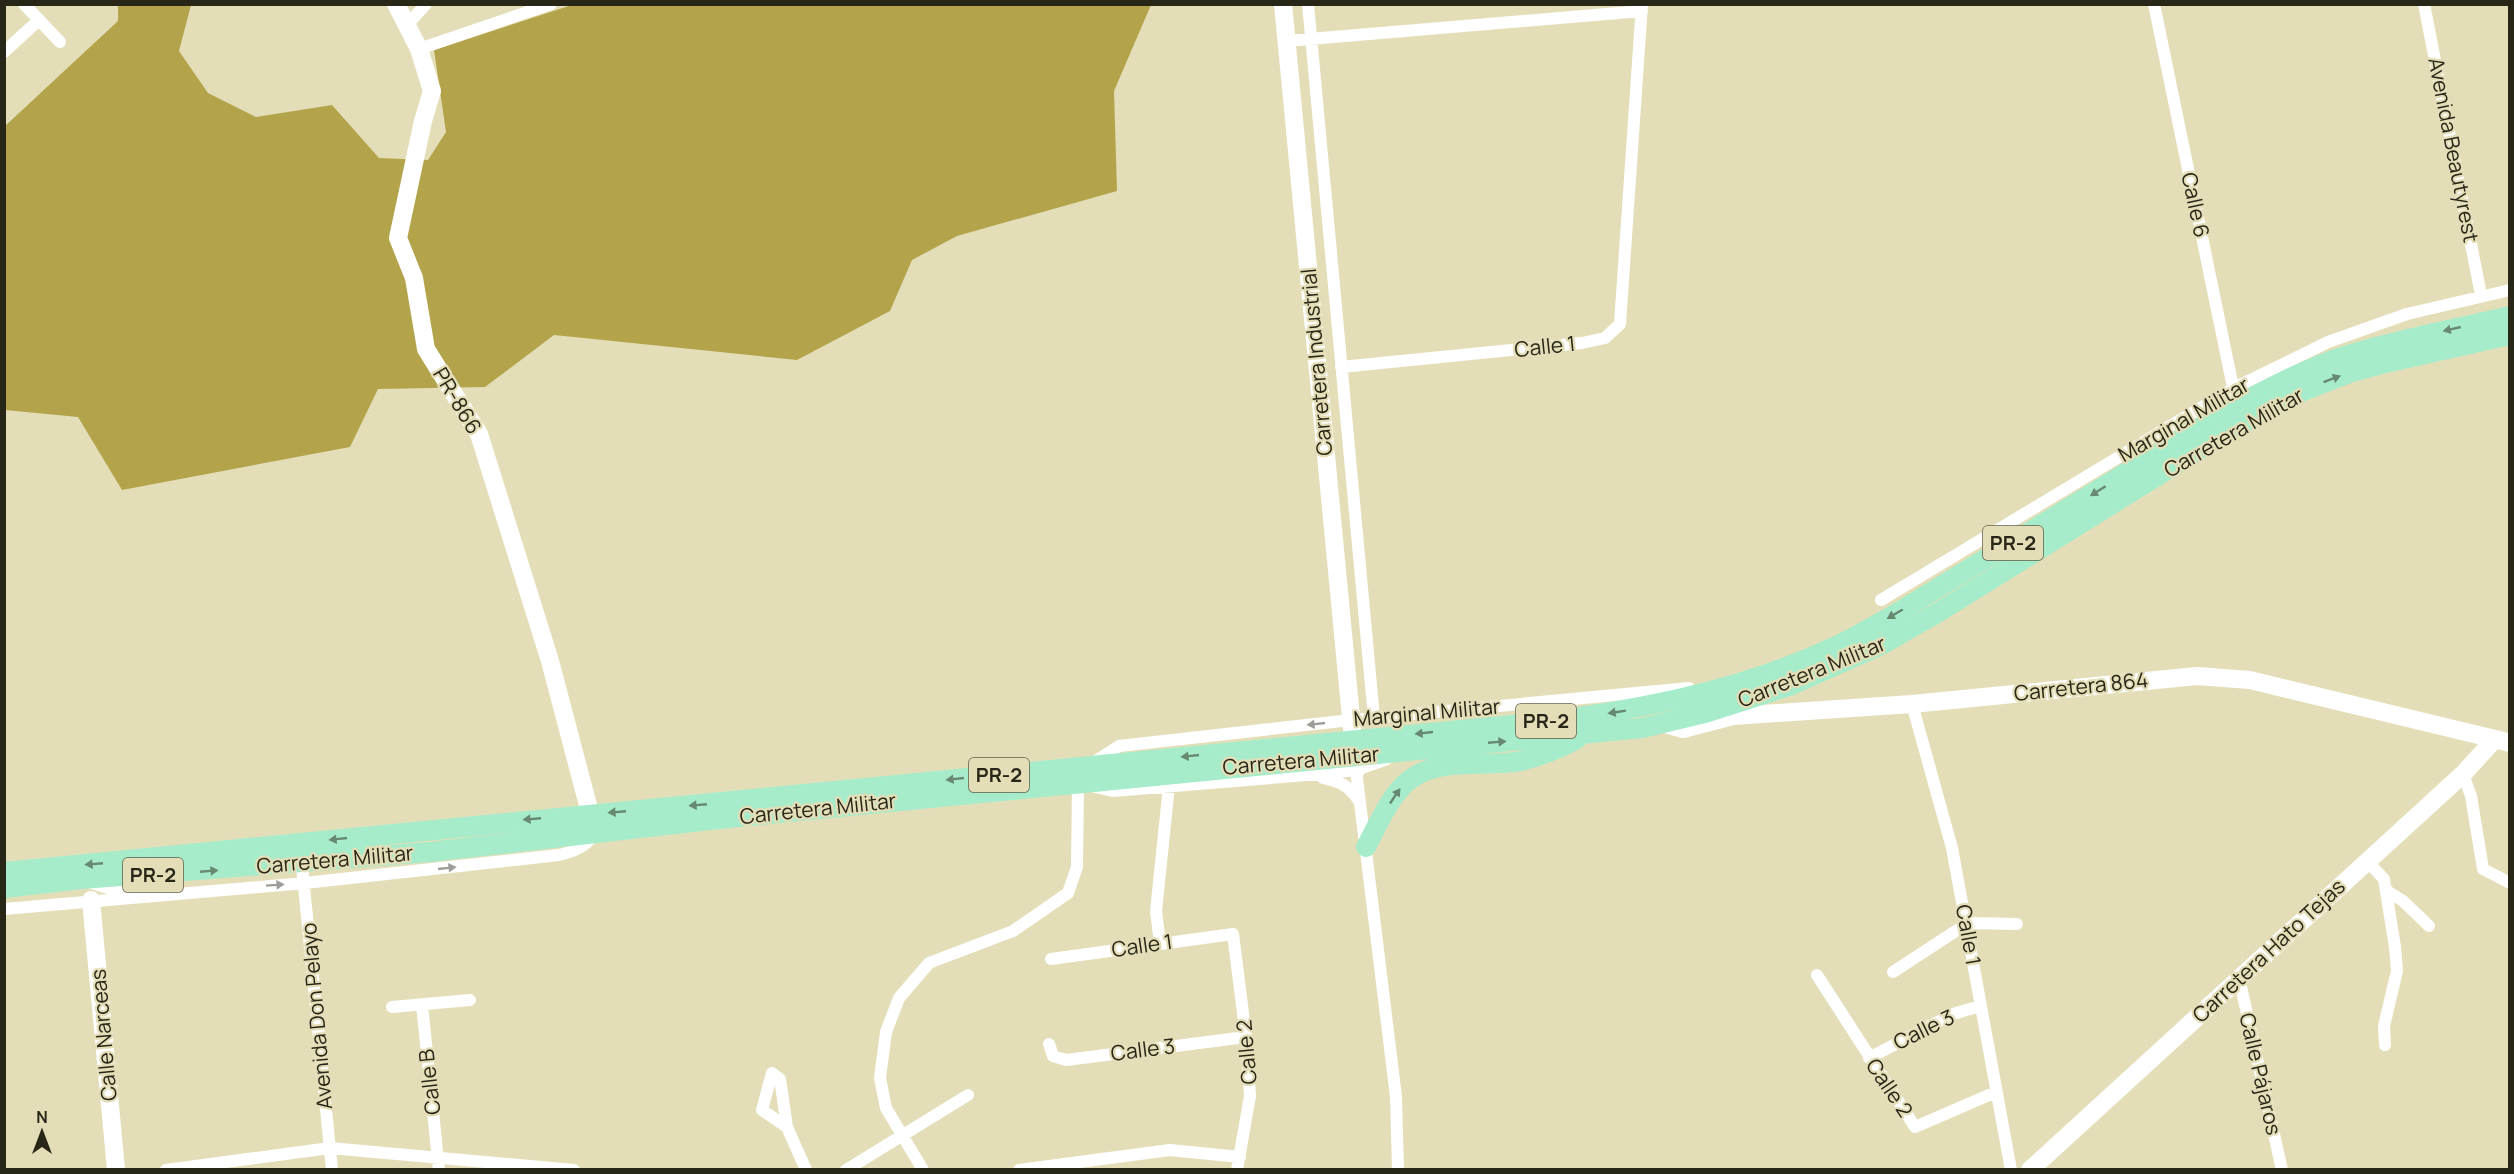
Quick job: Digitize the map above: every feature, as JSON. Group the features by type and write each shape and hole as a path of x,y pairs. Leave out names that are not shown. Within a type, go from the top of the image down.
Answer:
{"main road":[{"name":"Carretera Militar","path":"4,888 82,879 302,863 595,834 1082,775 1354,747 1588,717 1638,708 1735,683 1835,647 1934,591 2276,384 2344,356 2510,316"},
{"name":"Carretera Militar","path":"1354,747 1413,751 1633,729 1705,713 1789,686 1910,630 2237,406 2301,392 2352,372 2510,335"},
{"path":"1366,847 1398,791 1416,775 1432,768 1520,761 1559,749 1587,734"},
{"name":"Carretera Militar","path":"4,872 590,814 1082,775"}],"street":[{"path":"24,4 60,42"},
{"name":"PR-866","path":"396,4 419,49 432,91 423,121 398,238 414,278 426,349 479,434 550,661 595,834"},
{"path":"408,24 426,4"},
{"path":"419,49 551,4"},
{"name":"Carretera Industrial","path":"1283,4 1354,747"},
{"path":"1308,4 1374,718"},
{"name":"Calle 6","path":"2154,4 2237,406"},
{"name":"Avenida Beautyrest","path":"2424,4 2481,295"},
{"path":"1286,41 1642,8"},
{"name":"Calle 1","path":"1341,367 1582,343 1605,338 1620,324 1642,8"},
{"path":"4,52 39,20"},
{"name":"Marginal Militar","path":"1881,600 1936,567 2237,406 2328,342 2407,314 2510,290"},
{"path":"1934,591 1936,567"},
{"path":"1781,667 1800,712"},
{"name":"Carretera 864","path":"1662,723 1683,729 1733,716 1912,704 2198,676 2250,680 2502,741"},
{"name":"Marginal Militar","path":"1354,747 1119,746 1082,775 1113,791 1310,775 1354,747 1374,718 1735,683"},
{"name":"Calle 1","path":"1912,704 1952,848 2011,1170"},
{"name":"Carretera Hato Tejas","path":"2030,1170 2367,861 2502,741"},
{"path":"1354,747 1396,1097 1398,1170"},
{"path":"2463,774 2471,796 2482,868 2510,883"},
{"path":"923,1170 886,1108 880,1078 886,1032 899,998 929,963 1013,931 1068,893 1077,867 1082,775"},
{"path":"1310,775 1342,782 1353,790 1360,802"},
{"path":"1160,943 1156,910 1169,786"},
{"path":"4,909 305,883 559,855 575,852 585,846 595,834"},
{"name":"Avenida Don Pelayo","path":"298,843 305,883 332,1170"},
{"path":"2367,861 2384,879 2397,971 2384,1026 2385,1045"},
{"path":"82,879 137,896"},
{"path":"2386,891 2403,901 2429,926"},
{"name":"Calle Narceas","path":"92,900 116,1170"},
{"path":"1893,972 1968,923 2018,924"},
{"name":"Calle 1","path":"1051,959 1233,934"},
{"name":"Calle 2","path":"1233,934 1246,1037 1250,1096 1237,1170"},
{"name":"Calle 2","path":"1817,975 1915,1127 1996,1092"},
{"name":"Calle Pájaros","path":"2239,978 2282,1170"},
{"path":"392,1007 470,1000"},
{"name":"Calle B","path":"422,1005 438,1164"},
{"name":"Calle 3","path":"1869,1058 1953,1014 1980,1006"},
{"name":"Calle 3","path":"1049,1044 1053,1056 1066,1060 1246,1037"},
{"path":"846,1170 968,1095"},
{"path":"787,1127 806,1170"},
{"path":"166,1170 330,1148 438,1164 574,1170"},
{"path":"1026,1169 1170,1150 1240,1157"}],"shaded area":[{"path":"118,5 191,5 179,51 208,93 256,117 332,105 379,158 428,160 446,132 434,50 572,5 1151,5 1114,91 1117,191 957,236 912,260 890,311 797,360 554,335 485,387 378,389 350,447 122,490 78,417 5,410 5,126 118,21"}]}
